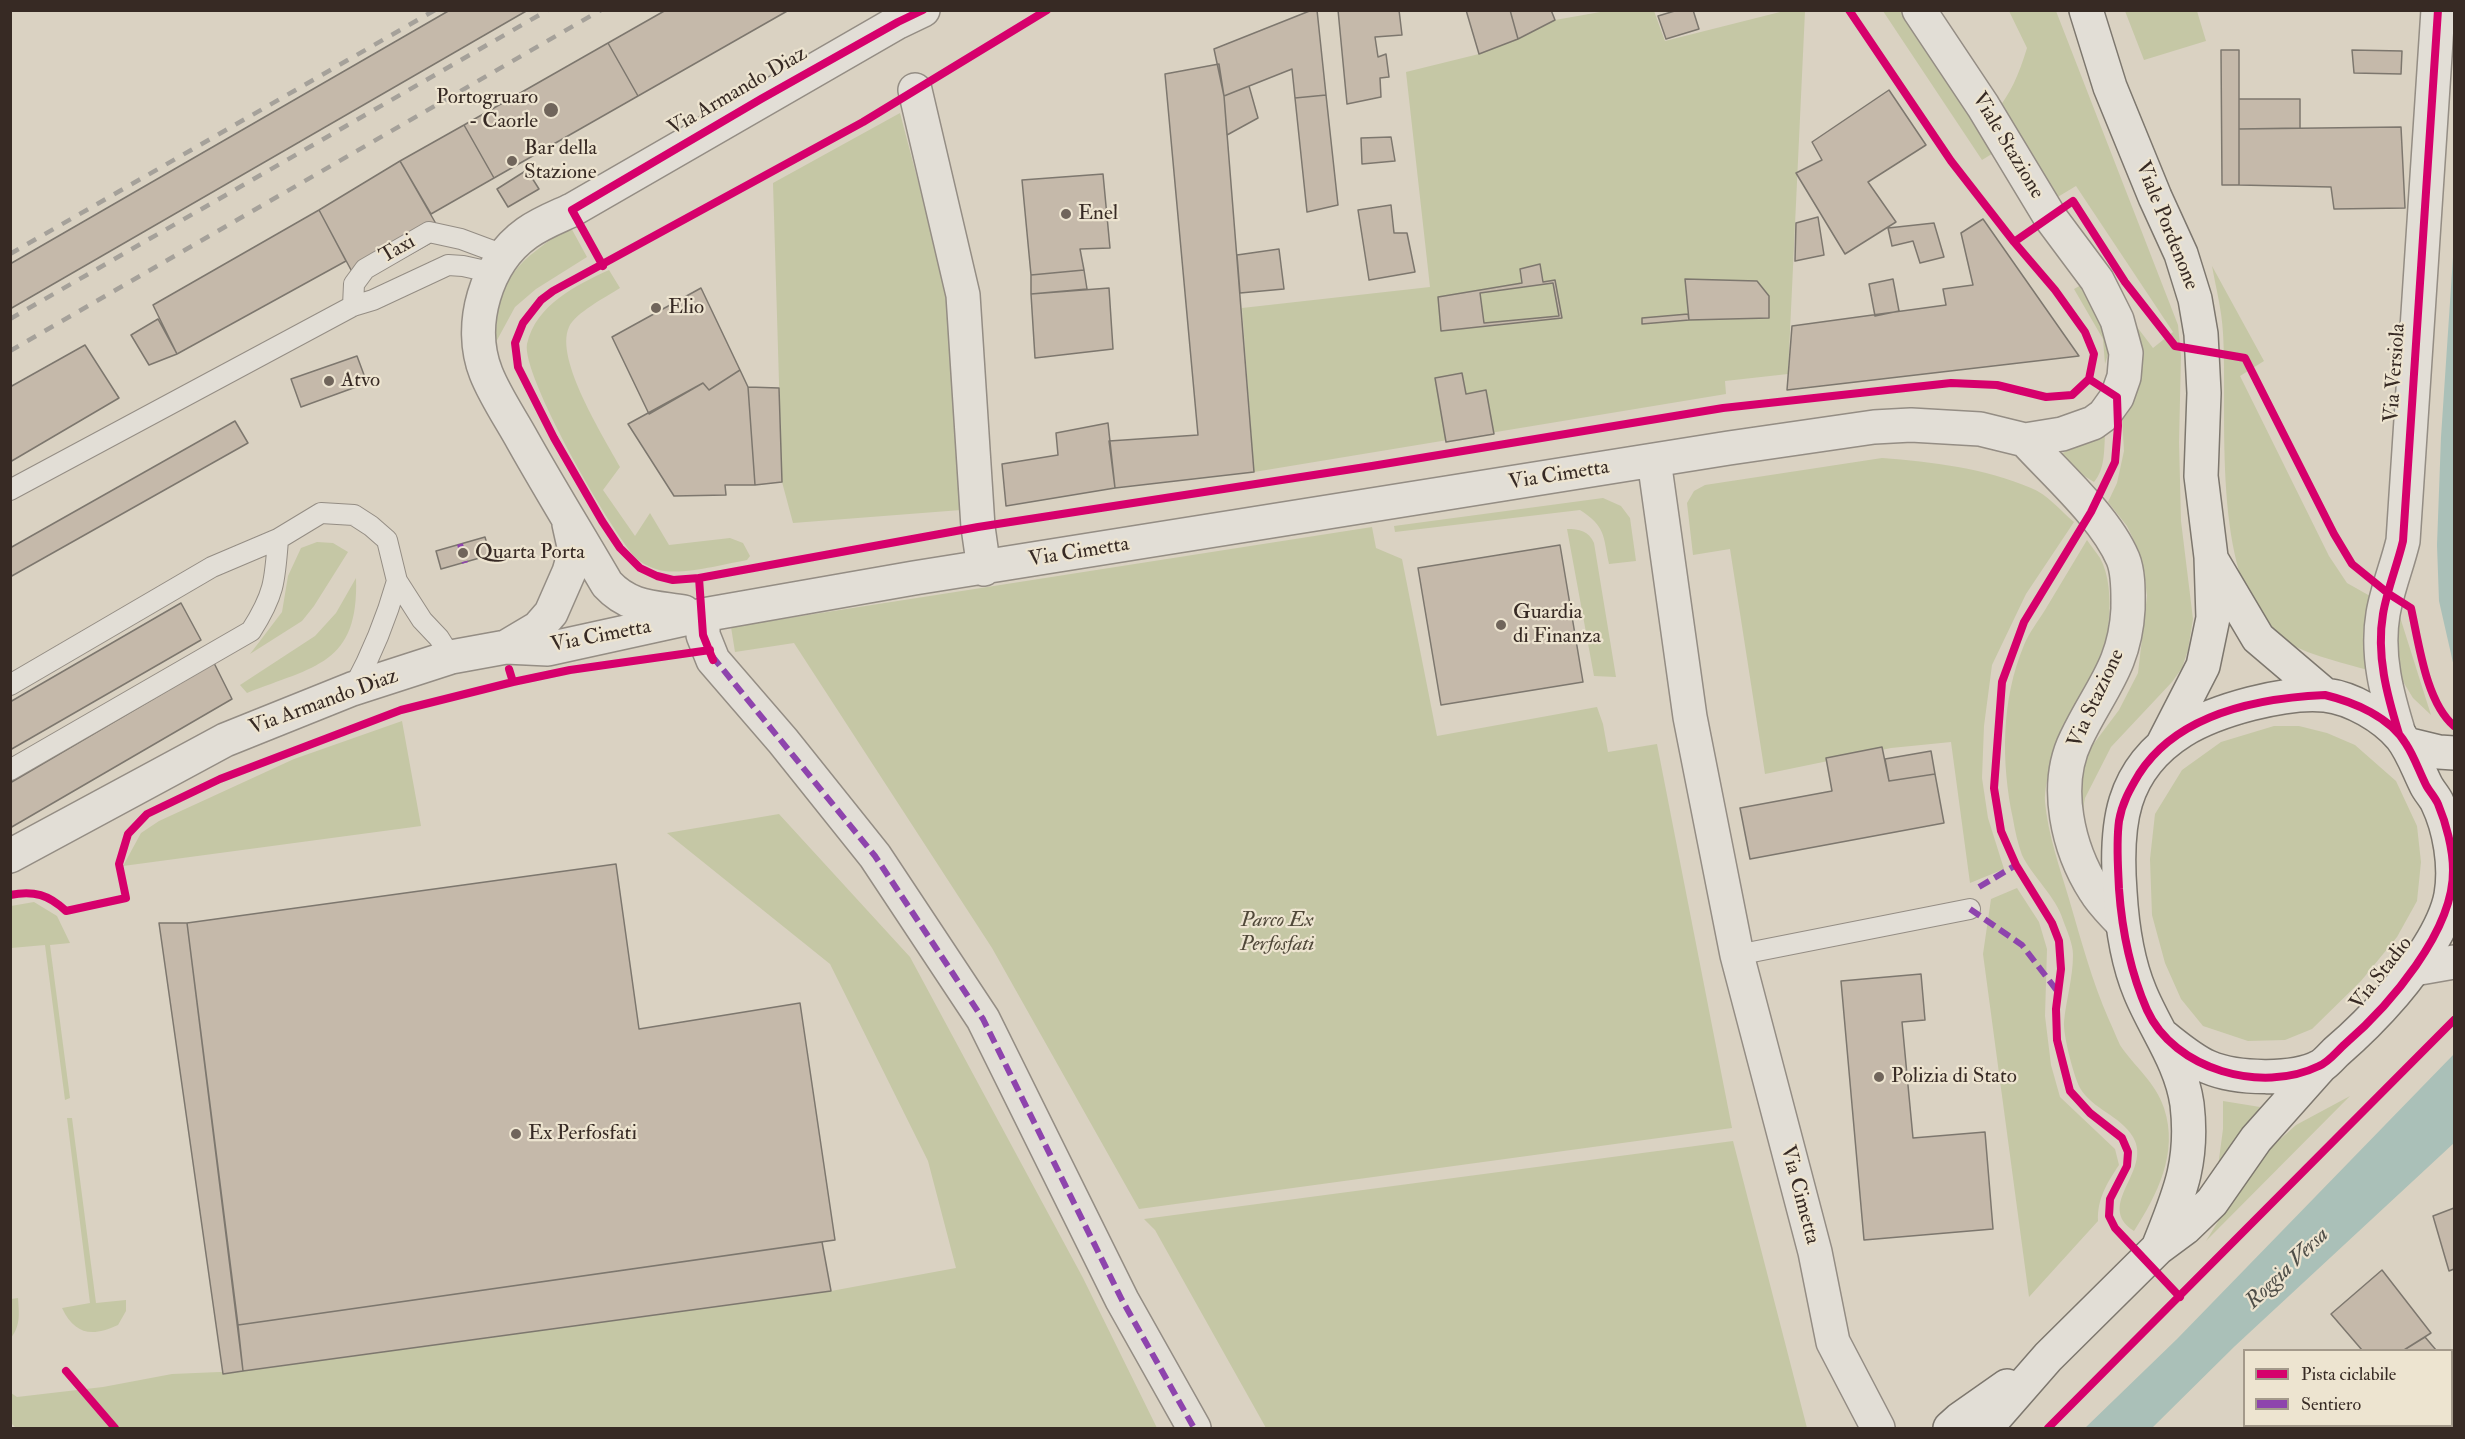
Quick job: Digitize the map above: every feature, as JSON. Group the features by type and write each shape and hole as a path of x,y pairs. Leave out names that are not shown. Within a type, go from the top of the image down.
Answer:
{"street":[{"name":"Via Armando Diaz","path":"703,615 639,605 619,597 607,584 567,517 486,373 480,351 480,315 497,267 526,233 572,210 878,33 923,10"},
{"name":"Viale Stazione","path":"1919,10 1983,106 2050,217 2097,280 2117,320 2126,354 2124,376 2117,398 2104,415 2092,423 2062,434 2025,440"},
{"name":"Viale Pordenone","path":"2086,10 2110,87 2174,237 2195,299 2204,365 2200,476 2211,557 2213,618 2203,666 2162,746"},
{"name":"Via Versiola","path":"2402,739 2386,687 2380,647 2383,612 2403,541 2438,10"},
{"path":"915,90 963,295 978,527 984,568"},
{"name":"Via Cimetta","path":"506,647 548,649 703,615 914,578 1654,460 1864,429 1911,425 1980,429 2025,440"},
{"name":"Via Stazione","path":"2025,440 2108,531 2124,562 2128,589 2127,617 2121,654 2113,674 2075,740 2068,765 2065,790 2072,842 2083,869 2096,894 2122,922"},
{"name":"Via Cimetta","path":"1654,460 1689,717 1737,955 1815,1252 1833,1342 1878,1428"},
{"name":"Via Armando Diaz","path":"10,856 225,740 352,689 451,657 506,647 538,628 551,612 569,572 575,551 567,517"},
{"name":"Viale Pordenone","path":"2211,557 2258,638 2325,695"},
{"path":"703,615 703,635 713,660 783,741 875,856 983,1019 1122,1300 1194,1428"},
{"name":"Via Stadio","path":"1986,1428 2048,1358 2158,1248 2185,1228 2212,1203 2256,1139 2321,1066 2370,1020 2415,969 2443,918 2451,897 2454,867 2437,802 2402,739 2356,704 2325,695 2295,696 2231,710 2197,723 2162,746 2143,768 2131,788 2119,820 2117,851 2122,922 2136,984 2150,1015 2163,1036 2184,1088 2188,1121 2189,1156 2182,1188 2158,1248"},
{"path":"2402,739 2439,752 2454,753"},
{"path":"2415,969 2454,962"},
{"name":"Via Stadio","path":"2163,1036 2209,1068 2235,1074 2266,1077 2295,1074 2321,1066"},
{"name":"Via Stadio","path":"1950,1428 2048,1358"}],"lane":[{"name":"Taxi","path":"353,306 354,284 365,269 429,232 461,239 497,267"},
{"path":"10,490 353,306 373,300 448,265 481,270 497,267"},
{"path":"10,685 212,567 278,539 321,513 354,515 372,526 387,540 397,581 422,620 439,638 451,657"},
{"path":"10,770 251,631 266,608 274,585 278,539"},
{"path":"352,689 372,655 386,621 397,581"},
{"path":"1737,955 1970,909"}],"green space":[{"path":"1606,11 1654,11 1665,41 1784,11 1805,11 1788,374 1725,381 1726,394 1254,472 1242,308 1430,287 1406,72 1479,54 1555,20"},
{"path":"1883,11 1900,11 1995,152 1982,160"},
{"path":"2009,11 2056,11 2178,325 2181,356 2179,442 2181,521 2193,619 2188,650 2182,668 2172,682 2111,747 2085,798 2081,820 2075,777 2089,750 2119,710 2138,673 2147,596 2138,549 2127,526 2108,502 2117,483 2124,451 2115,298 2153,348 2173,332 2076,186 2051,201 1993,115 2014,83 2027,48"},
{"path":"2125,11 2197,11 2206,41 2144,60"},
{"path":"900,113 949,299 961,510 793,523 782,482 773,183"},
{"path":"570,226 587,257 536,289 515,307 496,342 500,301 514,272 537,250"},
{"path":"2212,266 2264,361 2240,376 2329,556 2347,583 2370,596 2371,671 2295,647 2274,633 2254,607 2240,573 2231,534 2226,492 2223,333"},
{"path":"609,270 620,288 578,316 569,327 566,341 568,358 583,398 620,467 603,490 635,536 650,513 669,545 730,538 743,543 750,556 747,560 676,572 656,569 640,562 624,543 589,487 552,418 529,361 527,344 532,330 548,307 559,298 571,289"},
{"path":"2083,284 2111,344 2105,364 2103,339 2074,289"},
{"path":"2105,435 2102,466 2094,482 2053,457"},
{"path":"1882,458 1958,467 2013,481 2043,494 2074,522 2026,594 1992,665 1984,726 1982,778 1988,818 2004,869 1970,883 1951,742 1891,748 1765,774 1730,549 1693,555 1687,503 1694,491 1705,485"},
{"path":"1603,498 1621,506 1630,518 1636,561 1609,564 1602,532 1595,522 1580,510 1395,532 1394,526"},
{"name":"Parco Ex Perfosfati","path":"1372,527 1376,548 1402,559 1437,736 1597,707 1608,752 1657,744 1732,1128 1139,1209 992,948 794,643 735,652 731,627"},
{"path":"1567,529 1583,532 1594,543 1616,677 1594,676"},
{"path":"2087,540 2100,558 2105,571 2109,587 2109,622 2098,673 2059,741 2049,773 2045,802 2055,851 2087,960 2103,1005 2120,1045 2156,1091 2164,1108 2168,1125 2169,1141 2163,1173 2158,1188 2134,1231 2123,1221 2120,1210 2121,1199 2136,1162 2137,1150 2128,1129 2085,1096 2075,1075 2064,1028 2072,972 2073,955 2070,937 2060,912 2022,855 2006,776 2007,709 2016,666 2028,636"},
{"path":"317,542 333,543 348,552 302,621 250,654 282,612 288,576 301,548"},
{"path":"356,578 355,607 350,629 340,646 328,658 312,668 247,693 240,685 315,636 336,613"},
{"path":"2400,617 2431,715 2413,698 2402,680 2393,629"},
{"path":"402,721 421,826 123,866 141,833 159,821 294,759"},
{"path":"2274,726 2299,726 2327,733 2355,745 2396,781 2417,826 2421,862 2417,901 2397,937 2361,981 2312,1029 2285,1040 2248,1041 2203,1026 2181,999 2165,963 2152,915 2150,859 2155,814 2182,770 2221,742"},
{"path":"779,814 910,957 1083,1278 1157,1428 16,1428 11,1423 11,1393 17,1397 103,1387 172,1374 243,1371 831,1291 956,1268 928,1161 830,964 667,833"},
{"path":"2017,888 2039,922 2047,949 2045,1016 2051,1065 2060,1097 2115,1149 2119,1165 2101,1198 2098,1221 2029,1297 1983,954 1991,899"},
{"path":"34,902 57,916 70,943 50,945 70,1098 65,1100 45,945 11,948 11,906"},
{"path":"2350,1096 2206,1241 2254,1163 2296,1125"},
{"path":"2223,1101 2260,1107 2234,1145 2216,1182 2223,1129"},
{"path":"67,1118 72,1118 96,1303 126,1300 126,1311 118,1325 100,1331 85,1331 79,1328 67,1317 62,1308 90,1303"},
{"path":"1733,1141 1807,1428 1266,1428 1155,1230 1144,1219"},
{"path":"18,1298 18,1324 11,1338 11,1299"}],"water":[{"path":"2454,242 2454,667 2439,601 2437,545 2441,437"},
{"name":"Roggia Versa","path":"2454,1054 2454,1143 2235,1346 2152,1428 2085,1428 2177,1339"}],"building":[{"path":"450,10 528,10 10,309 10,264"},
{"path":"666,10 789,10 638,96 608,43"},
{"path":"1317,10 1326,95 1295,98 1292,69 1224,96 1214,49"},
{"path":"1338,10 1399,10 1402,35 1375,37 1378,57 1386,54 1389,77 1380,78 1381,97 1347,104"},
{"path":"1466,10 1510,10 1518,39 1479,54"},
{"path":"1510,10 1551,10 1555,20 1518,39"},
{"path":"1678,10 1693,10 1699,29 1666,39 1658,16"},
{"path":"608,43 638,96 494,178 464,125"},
{"path":"2221,50 2239,50 2239,185 2222,185"},
{"path":"2352,50 2402,51 2401,74 2354,73"},
{"path":"1219,64 1224,96 1254,472 1115,488 1109,441 1198,435 1165,74"},
{"path":"1249,86 1258,118 1227,135 1224,96"},
{"path":"1889,90 1926,145 1868,182 1896,222 1845,254 1796,173 1822,160 1812,142"},
{"path":"1326,95 1338,205 1307,212 1295,98"},
{"path":"2239,99 2300,99 2300,128 2239,129"},
{"path":"464,125 494,178 431,214 400,161"},
{"path":"2401,127 2405,208 2334,209 2331,187 2239,185 2239,129"},
{"path":"1391,137 1395,161 1362,164 1361,138"},
{"path":"400,161 443,236 358,283 319,210"},
{"path":"527,170 539,189 508,207 497,189"},
{"name":"Enel","path":"1103,174 1110,248 1080,249 1084,270 1031,275 1022,180"},
{"path":"1391,205 1394,233 1407,233 1415,272 1369,280 1358,210"},
{"path":"319,210 346,261 177,354 153,305"},
{"path":"1818,217 1824,255 1795,261 1796,223"},
{"path":"1983,219 2079,356 1787,390 1792,326 1946,305 1943,289 1973,285 1961,233"},
{"path":"1934,223 1944,257 1920,263 1913,241 1892,246 1888,228"},
{"path":"1279,249 1284,289 1240,293 1237,255"},
{"path":"1540,264 1543,282 1555,280 1562,318 1441,331 1438,297 1522,283 1520,269","holes":["1553,283 1559,316 1484,323 1480,293"]},
{"path":"1084,270 1087,289 1031,294 1031,275"},
{"path":"1685,279 1757,281 1769,296 1769,318 1689,320"},
{"path":"1893,279 1899,311 1875,316 1869,284"},
{"path":"701,288 740,370 709,390 703,383 649,414 612,337"},
{"path":"1109,288 1113,349 1035,358 1031,294"},
{"path":"1688,314 1689,320 1642,324 1642,318"},
{"path":"158,319 177,354 149,365 131,335"},
{"path":"85,345 119,398 10,462 10,387"},
{"name":"Atvo","path":"357,356 367,383 301,407 291,379"},
{"path":"740,370 748,387 755,485 725,485 726,495 674,496 628,424 703,383 709,390"},
{"path":"1462,373 1466,394 1486,390 1494,434 1446,442 1435,378"},
{"path":"748,387 779,388 782,482 755,485"},
{"path":"235,421 248,443 10,577 10,548"},
{"path":"1108,423 1115,488 1006,506 1002,464 1058,455 1056,433"},
{"name":"Quarta Porta","path":"485,537 490,555 441,569 436,551"},
{"name":"Guardia di Finanza","path":"1560,545 1583,682 1441,705 1418,568"},
{"path":"181,603 201,640 10,750 10,702"},
{"path":"214,663 232,699 10,828 10,783"},
{"path":"1882,747 1889,781 1935,774 1944,823 1750,859 1740,808 1832,791 1826,758"},
{"path":"1931,751 1935,774 1889,781 1885,759"},
{"name":"Ex Perfosfati","path":"616,864 639,1029 800,1003 835,1240 238,1325 187,923"},
{"path":"159,923 187,923 243,1371 223,1374"},
{"name":"Polizia di Stato","path":"1921,974 1925,1020 1902,1022 1913,1138 1985,1132 1993,1229 1864,1240 1841,981"},
{"path":"2454,1208 2454,1269 2449,1271 2433,1216"},
{"path":"822,1242 831,1291 243,1371 238,1325"},
{"path":"2382,1270 2431,1333 2406,1349 2361,1349 2331,1314"},
{"path":"2425,1337 2435,1349 2406,1349"}],"railway":[{"path":"10,254 435,10"},
{"path":"10,319 548,10"},
{"path":"10,351 601,10"}],"marked path":[{"path":"460,544 465,563"},
{"path":"712,656 875,856 983,1019 1122,1300 1194,1428"},
{"path":"1979,887 2016,865"},
{"path":"1970,909 2022,945 2058,992"}],"cycle path":[{"path":"603,266 572,210 761,99 923,10"},
{"path":"699,578 673,580 657,576 640,568 620,548 554,438 518,367 515,343 523,323 541,300 553,291 863,122 1047,10"},
{"path":"713,660 703,635 699,578 978,527 1372,466 1723,408 1951,383 1997,385 2046,397 2072,395 2089,379 2094,354 2085,332 2055,290 1951,161 1849,10"},
{"path":"2399,734 2384,675 2381,629 2387,596 2403,541 2438,10"},
{"path":"2014,242 2073,201 2125,282 2175,346 2245,358 2334,534 2352,564 2389,594 2411,608 2430,688 2444,716 2454,726"},
{"path":"2089,379 2117,397 2118,426 2115,462 2091,512 2024,622 2002,682 1994,788 2001,831 2016,865 2052,923 2059,941 2061,969 2056,1009 2057,1040 2070,1091 2090,1113 2122,1138 2128,1152 2127,1166 2110,1199 2109,1216 2115,1228 2180,1297"},
{"path":"509,669 513,682 570,670 710,650"},
{"path":"10,895 26,893 41,895 66,911 126,898 119,864 128,834 147,814 220,779 401,710 513,682"},
{"path":"2325,695 2359,706 2381,718 2399,734 2406,744 2438,804 2446,828 2453,862 2450,893 2443,918 2416,966 2381,1009 2326,1062 2296,1074 2272,1078 2222,1071 2198,1061 2177,1048 2160,1031 2141,995 2128,951 2120,905 2117,846 2120,814 2139,774 2155,753 2175,736 2197,723 2247,705 2325,695"},
{"path":"2048,1428 2454,1020"},
{"path":"66,1371 115,1428"}],"place":[{"name":"Portogruaro - Caorle","path":"551,110"},
{"name":"Bar della Stazione","path":"512,161"},
{"name":"Enel","path":"1066,214"},
{"name":"Elio","path":"656,308"},
{"name":"Atvo","path":"329,381"},
{"name":"Quarta Porta","path":"463,553"},
{"name":"Guardia di Finanza","path":"1501,625"},
{"name":"Polizia di Stato","path":"1879,1077"},
{"name":"Ex Perfosfati","path":"516,1134"}]}
